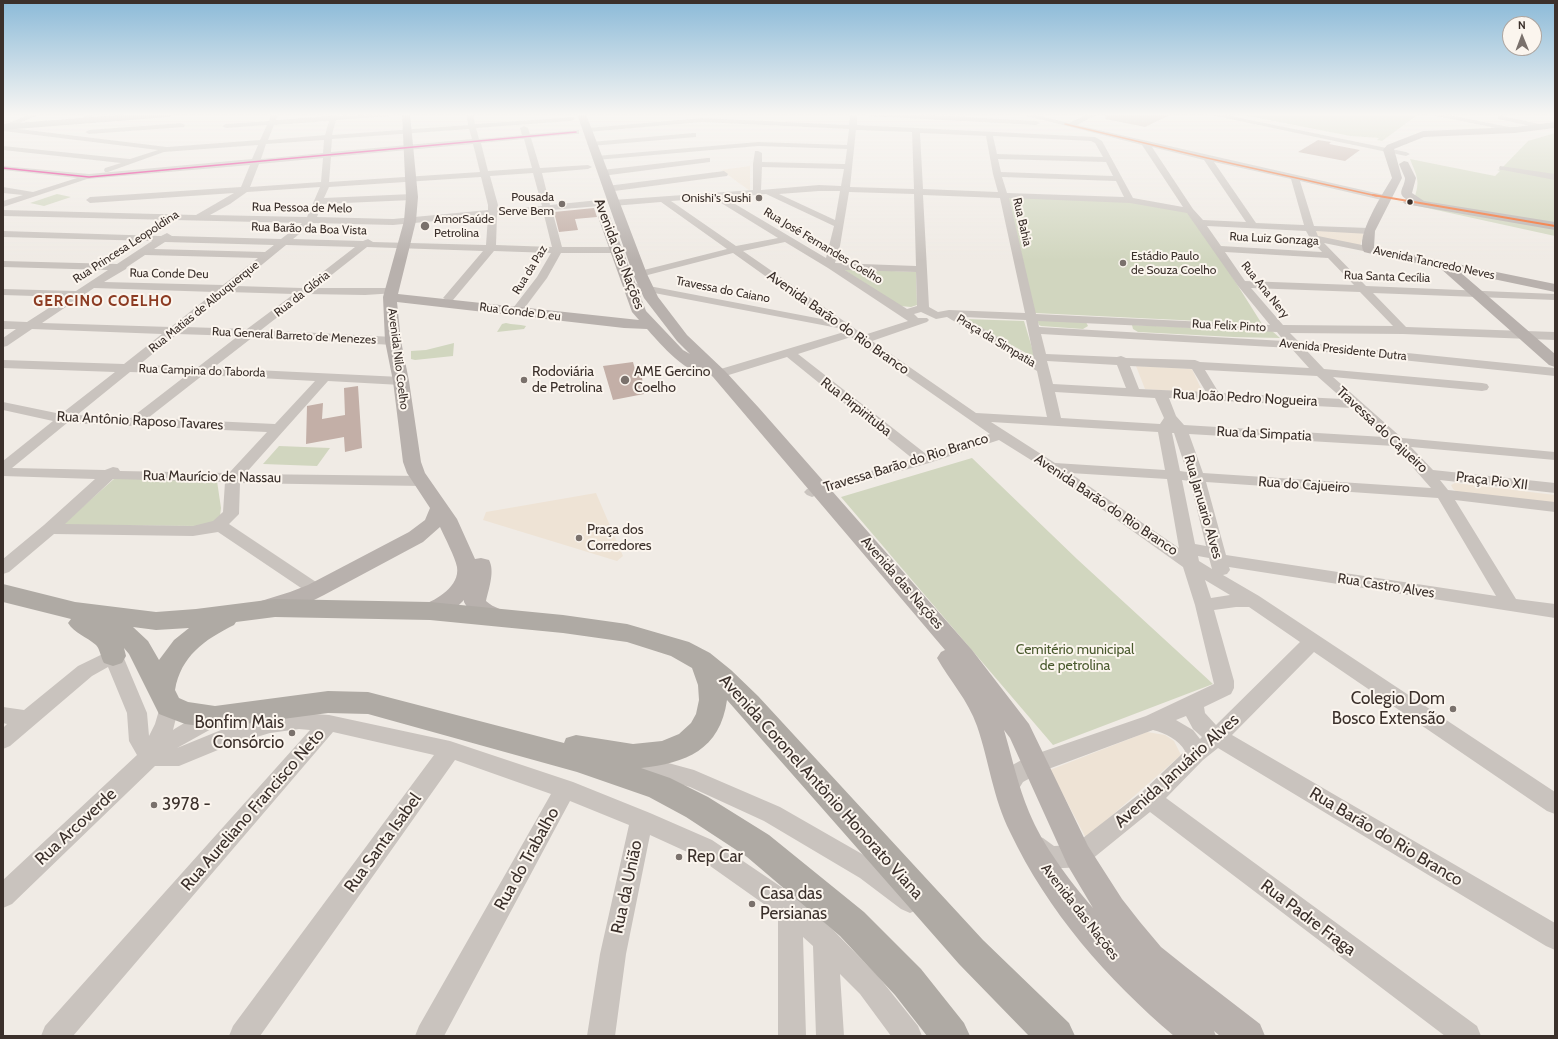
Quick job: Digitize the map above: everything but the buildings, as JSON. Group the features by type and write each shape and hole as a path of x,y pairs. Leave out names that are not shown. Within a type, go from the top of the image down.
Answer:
{"highway":[{"path":"3,593 64,609 118,628 132,639 139,648 165,699 185,713 215,717 328,702 368,703 578,760 658,787 697,808 758,846 852,924 908,982 951,1036"},
{"path":"64,609 156,621 262,610"},
{"path":"64,609 109,642 113,656"},
{"name":"Avenida Coronel Antônio Honorato Viana","path":"262,610 430,611 499,618 627,633 680,649 701,660 722,677 748,704 971,952 1056,1036"},
{"path":"165,699 162,680 169,664 188,643 206,628 217,623 262,610"},
{"path":"215,717 290,701 342,696 374,696 585,750 633,756 650,755 663,753 689,743 701,731 710,716 713,700 712,685 709,674 701,660"}],"main road":[{"name":"Avenida Nilo Coelho","path":"410,162 412,197 410,221 391,294 393,341 417,472 447,519 468,568 465,584 456,595 442,607 430,611"},
{"name":"Avenida das Nações","path":"593,162 634,279 644,319 678,353 713,377 964,656 1020,732 1078,856 1111,910 1150,958 1248,1036"},
{"name":"Avenida das Nações","path":"595,162 600,182"},
{"path":"1368,249 1369,231 1397,178 1394,162"},
{"path":"1404,162 1410,178 1406,195 1421,204"},
{"path":"1386,198 1555,226"},
{"name":"Avenida das Nações","path":"615,225 615,250 634,279 646,288 656,305 682,338 719,374 816,491 959,671 977,699 989,724 1007,788 1019,823 1039,860 1062,892 1104,946 1143,987 1200,1036"},
{"name":"Avenida Tancredo Neves","path":"1368,249 1555,288"},
{"path":"1444,266 1555,362"},
{"name":"Rua Conde D eu","path":"391,294 449,298 518,310"},
{"name":"Rua Conde D eu","path":"391,294 624,324 644,319"},
{"path":"417,472 439,489 458,514 480,564 480,579 475,602 478,608 486,614 499,618"},
{"path":"262,610 279,605 316,590 416,537 433,523 440,507"}],"street":[{"path":"3,204 89,177 129,162"},
{"path":"129,183 153,171 157,162"},
{"path":"3,168 89,177 153,171 201,170 253,162"},
{"path":"244,190 256,162"},
{"path":"311,220 325,185 326,162"},
{"path":"449,298 492,248 494,214 493,204 481,162"},
{"name":"Rua da Paz","path":"518,310 542,278 558,250 548,208 534,162"},
{"path":"600,182 653,162"},
{"path":"600,182 695,162"},
{"path":"710,162 730,179 757,192 795,204 837,224"},
{"path":"849,162 837,224 835,246 831,265 921,269"},
{"path":"918,162 923,308"},
{"name":"Rua Bahia","path":"994,162 1055,422"},
{"path":"1109,162 1130,200"},
{"path":"1158,162 1190,211"},
{"path":"1210,162 1253,226"},
{"path":"1227,162 1386,198"},
{"path":"757,192 757,164 849,167"},
{"path":"1503,168 1555,177"},
{"path":"83,202 190,190 244,190 537,171 600,182 662,199 799,189 844,189 1130,200 1190,211"},
{"path":"996,174 1119,179"},
{"path":"1295,178 1312,233 1329,255 1403,330"},
{"path":"600,182 730,179"},
{"name":"Rua Pessoa de Melo","path":"3,213 58,213 393,222 548,208 600,182"},
{"path":"5,235 115,189"},
{"path":"795,204 799,189"},
{"path":"3,190 35,194"},
{"name":"Rua Princesa Leopoldina","path":"3,343 77,294 122,267 164,238 198,217 227,202 244,190"},
{"name":"Rua José Fernandes Coelho","path":"714,195 785,239 831,265 905,313 916,322"},
{"path":"319,201 412,197"},
{"name":"Avenida Barão do Rio Branco","path":"662,199 1000,435 1189,556 1225,585 1253,601 1555,804"},
{"name":"Rua Ana Nery","path":"1190,211 1242,284 1295,345"},
{"name":"Rua Matias de Albuquerque","path":"5,465 175,331 311,220"},
{"name":"Rua da Glória","path":"133,423 306,291 393,222"},
{"path":"1200,223 1253,226 1312,233 1369,231"},
{"name":"Avenida Tancredo Neves","path":"1312,233 1368,249"},
{"name":"Rua Barão da Boa Vista","path":"5,235 403,244 558,250 615,250"},
{"path":"634,279 734,250 785,239"},
{"name":"Rua Luiz Gonzaga","path":"1217,249 1329,255"},
{"path":"144,252 268,255"},
{"path":"3,264 122,267"},
{"name":"Rua Santa Cecília","path":"1242,284 1555,297"},
{"name":"Rua Conde Deu","path":"92,285 365,292 391,294"},
{"name":"Travessa do Caiano","path":"646,288 792,316 852,333"},
{"path":"3,292 77,294"},
{"path":"792,316 811,304"},
{"path":"905,313 923,308 936,316"},
{"name":"Rua Felix Pinto","path":"719,374 852,333 916,322 949,313 1280,329 1403,330 1555,336"},
{"name":"Praça da Simpatia","path":"949,313 1042,363"},
{"path":"1092,319 1096,333"},
{"path":"1120,321 1126,334"},
{"name":"Rua General Barreto de Menezes","path":"3,325 250,333 393,341"},
{"name":"Avenida Presidente Dutra","path":"1034,330 1126,334 1295,345 1555,372"},
{"name":"Travessa do Cajueiro","path":"1295,345 1320,372 1398,442 1428,474 1443,494 1511,605"},
{"name":"Rua Pirpirituba","path":"789,353 924,460"},
{"path":"1042,363 1121,360 1196,364 1320,372 1482,387"},
{"path":"1121,360 1134,392"},
{"name":"Rua Campina do Taborda","path":"3,364 202,371 401,381"},
{"path":"1196,364 1214,397"},
{"path":"50,529 193,531 212,528 219,525 231,514 236,474 325,377"},
{"name":"Rua João Pedro Nogueira","path":"1047,388 1354,404"},
{"name":"Rua João Pedro Nogueira","path":"1160,394 1172,425"},
{"name":"Rua Antônio Raposo Tavares","path":"3,406 64,419 277,428"},
{"name":"Rua da Simpatia","path":"973,416 1055,422 1172,425 1398,442 1555,456"},
{"name":"Rua Januario Alves","path":"1172,425 1174,476 1189,556"},
{"name":"Rua Januario Alves","path":"1172,425 1197,478 1225,585"},
{"name":"Travessa Barão do Rio Branco","path":"816,491 924,460 1000,435"},
{"name":"Rua Maurício de Nassau","path":"5,465 236,474 417,472"},
{"name":"Rua do Cajueiro","path":"1052,467 1443,494 1555,507"},
{"path":"3,568 50,529 115,470"},
{"name":"Praça Pio XII","path":"1428,474 1555,488"},
{"path":"219,525 316,590"},
{"path":"1007,788 1015,774 1035,764 1153,722 1221,690 1224,685 1204,605 1189,556"},
{"name":"Rua Castro Alves","path":"1189,556 1217,557 1555,611"},
{"path":"1204,605 1236,601 1253,601"},
{"name":"Avenida Januário Alves","path":"1078,856 1150,799 1196,754 1217,737 1312,642"},
{"path":"3,740 85,671 113,656 137,713 139,741 150,757"},
{"name":"Rua Arcoverde","path":"150,757 162,730 165,699"},
{"name":"Rua Barão do Rio Branco","path":"1194,703 1193,707 1196,716 1204,728 1217,737 1555,937"},
{"path":"3,715 28,719"},
{"name":"Rua Arcoverde","path":"3,896 150,757 169,742 215,717"},
{"name":"Rua Aureliano Francisco Neto","path":"150,757 179,757 226,737 270,724 299,721 329,723"},
{"path":"1153,722 1168,725 1182,734 1192,742 1196,754"},
{"path":"329,723 450,750"},
{"name":"Rua Aureliano Francisco Neto","path":"55,1036 329,723"},
{"name":"Rua do Trabalho","path":"429,1036 565,789 450,750"},
{"name":"Rua Santa Isabel","path":"243,1036 450,750"},
{"path":"585,750 694,779 772,814 868,870 911,902 953,940 971,952"},
{"name":"Rua da União","path":"565,789 642,820 613,954 601,1036"},
{"name":"Rua Padre Fraga","path":"1150,799 1467,1036"},
{"path":"642,820 704,848 790,908 825,940 869,985 908,1036"},
{"path":"1028,840 1042,852 1054,857 1062,858 1078,856"},
{"path":"790,908 792,1036"},
{"path":"825,940 830,1036"}],"green space":[{"path":"1411,162 1427,162 1495,176 1500,171 1497,170 1501,169 1507,162 1555,162 1555,224 1424,202 1415,196 1417,181"},
{"path":"57,194 71,197 44,206 30,203"},
{"name":"Estádio Paulo de Souza Coelho","path":"1008,197 1131,202 1192,213 1262,324 1035,313"},
{"path":"1395,201 1553,227 1555,228 1555,236"},
{"path":"843,269 916,272 917,305 911,307 900,306"},
{"path":"965,319 1024,321 1035,358"},
{"path":"1037,319 1086,322 1088,326 1083,329 1041,326 1039,325"},
{"path":"506,323 526,326 524,329 497,332 502,324"},
{"path":"1132,325 1272,331 1280,338 1138,332 1133,329"},
{"path":"454,343 453,356 415,360 411,359 411,351 426,350"},
{"path":"279,446 330,448 317,466 263,464"},
{"name":"Cemitério municipal de petrolina","path":"972,458 1077,559 1213,684 1053,745 841,497"},
{"path":"115,478 217,481 221,508 220,516 212,523 200,526 62,525"}],"shaded area":[{"path":"750,166 750,191 721,170"},
{"path":"1312,230 1358,232 1364,234 1360,246 1317,238"},
{"path":"1136,366 1192,369 1203,393 1145,389"},
{"path":"1455,483 1555,495 1555,505 1460,494 1453,489 1451,485"},
{"name":"Praça dos Corredores","path":"596,493 623,556 617,561 483,520 486,512"},
{"path":"1147,732 1165,735 1174,741 1181,755 1086,838 1050,770"}],"transit line":[{"path":"3,168 89,177 246,162"},
{"path":"1227,162 1386,198 1555,226"}],"place":[{"name":"Onishi's Sushi","path":"759,198"},
{"name":"Pousada Serve Bem","path":"562,204"},
{"name":"AmorSaúde Petrolina","path":"425,226"},
{"name":"Estádio Paulo de Souza Coelho","path":"1123,263"},
{"name":"Rodoviária de Petrolina","path":"524,380"},
{"name":"AME Gercino Coelho","path":"625,380"},
{"name":"Praça dos Corredores","path":"579,538"},
{"name":"Colegio Dom Bosco Extensão","path":"1453,709"},
{"name":"Bonfim Mais Consórcio","path":"292,733"},
{"name":"3978 -","path":"154,805"},
{"name":"Rep Car","path":"679,857"},
{"name":"Casa das Persianas","path":"752,904"}],"district":[{"name":"GERCINO COELHO","path":"103,302"}]}
